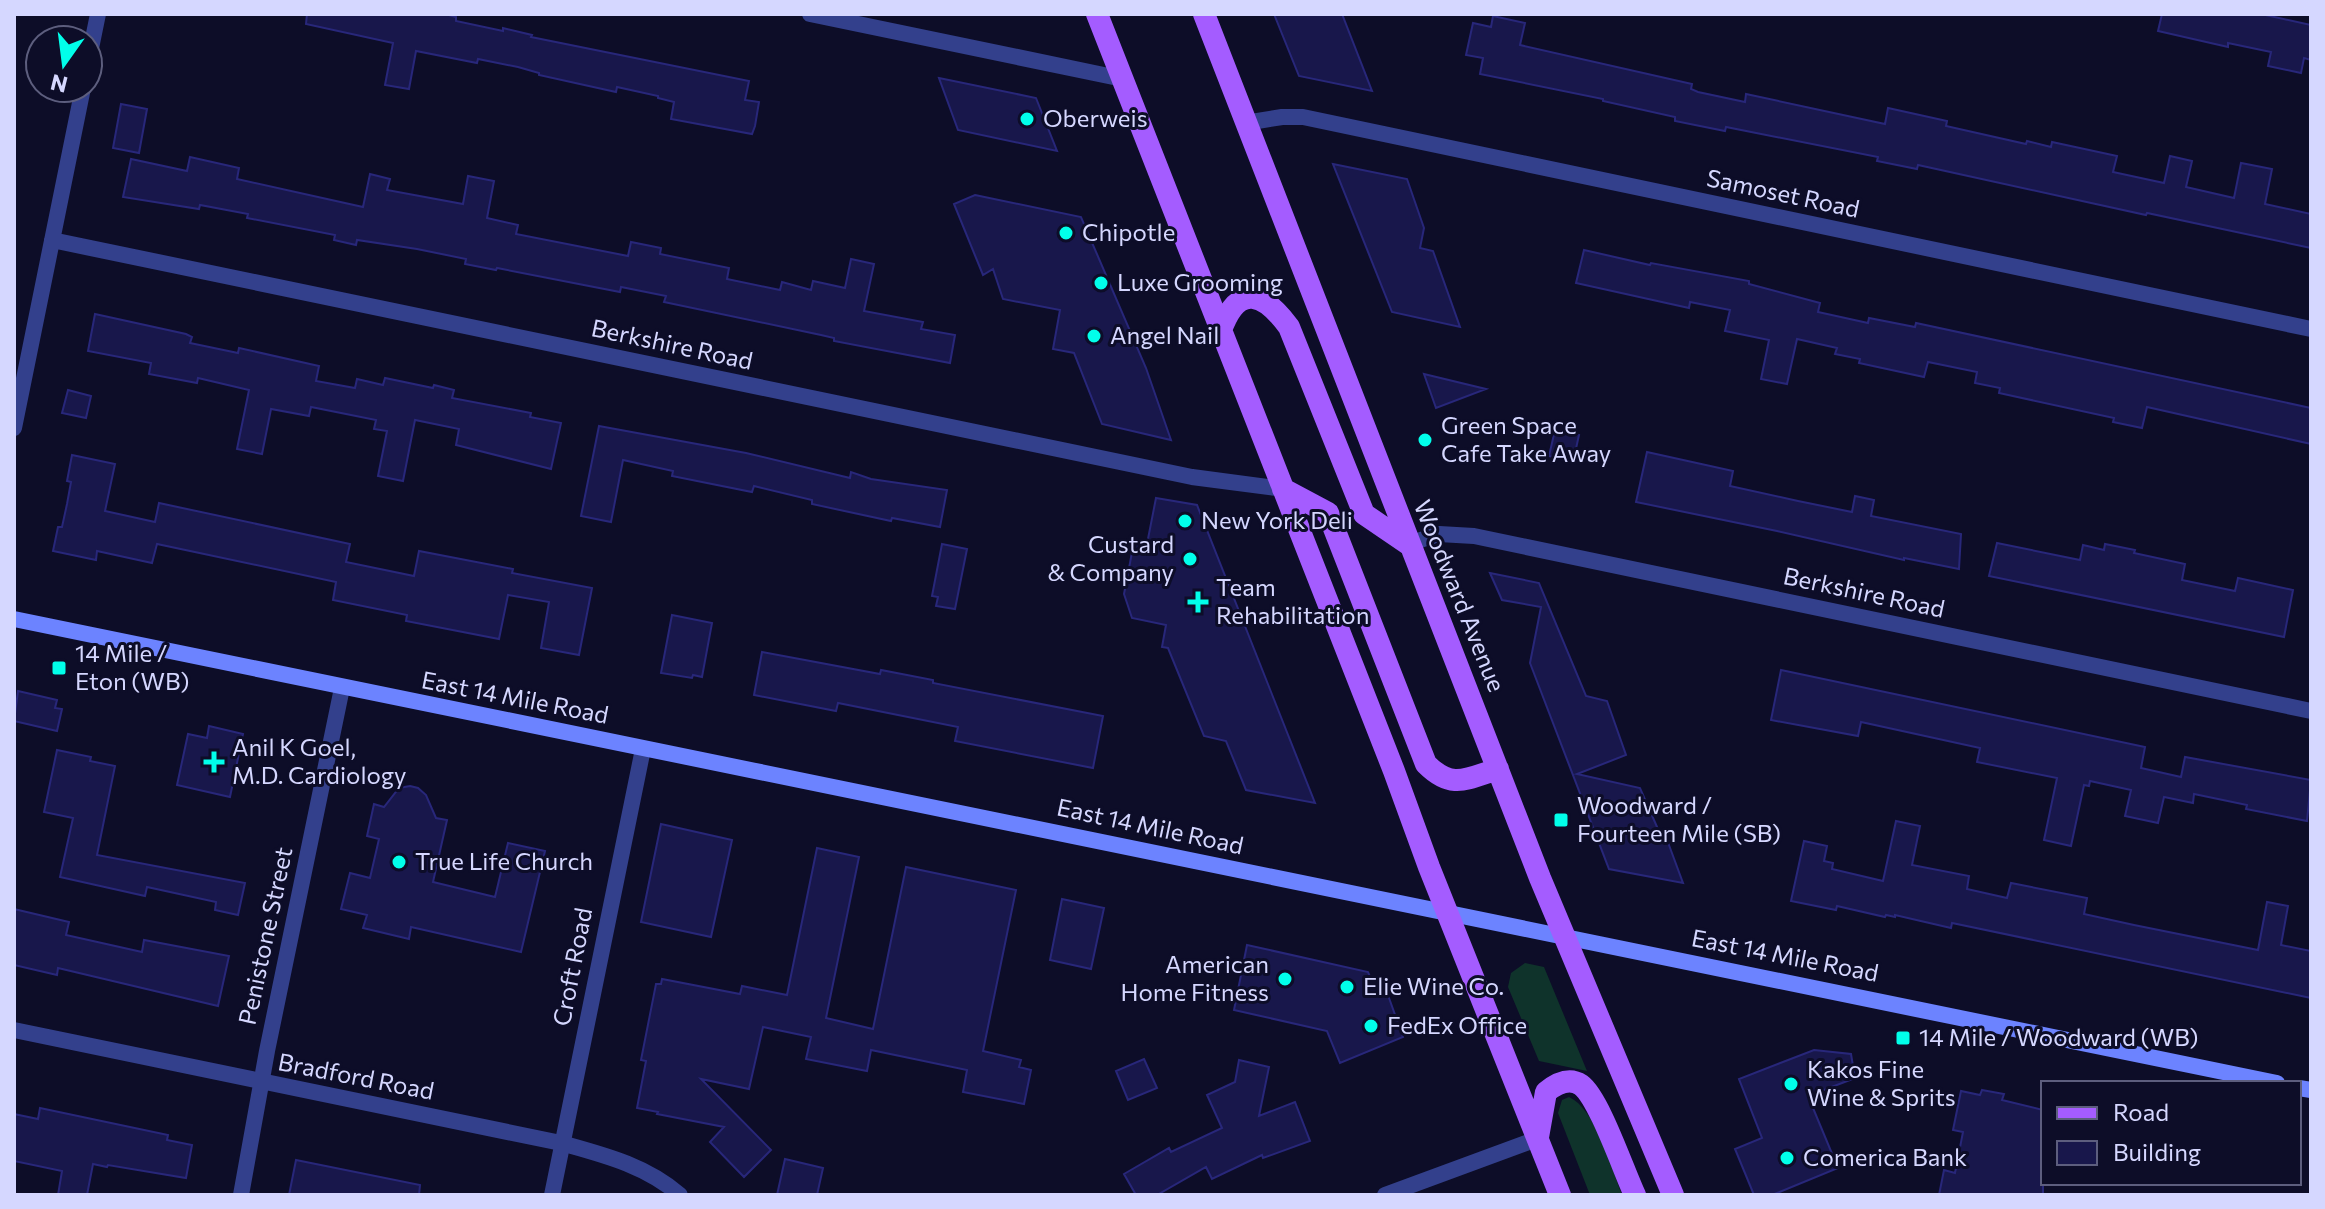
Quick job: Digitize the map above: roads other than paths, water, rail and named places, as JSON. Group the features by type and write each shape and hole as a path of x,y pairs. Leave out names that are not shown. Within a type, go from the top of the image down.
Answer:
{"main road":[{"path":"1097,14 1560,1195"},
{"name":"Woodward Avenue","path":"1204,14 1408,544 1442,620 1565,939 1673,1195"},
{"path":"1221,330 1236,302 1262,300 1274,307 1289,327 1364,514 1408,544"},
{"path":"1283,489 1328,513 1426,764 1438,776 1451,781 1462,781 1498,769"},
{"name":"East 14 Mile Road","path":"14,619 2267,1081"},
{"path":"1537,1139 1546,1092 1557,1084 1570,1081 1581,1085 1593,1100 1635,1195"}],"street":[{"path":"810,14 1123,79"},
{"path":"14,428 80,104"},
{"name":"Samoset Road","path":"1245,123 1303,117 2311,329"},
{"name":"Berkshire Road","path":"52,240 1192,477 1283,489"},
{"name":"Berkshire Road","path":"1408,544 1439,534 1474,536 2311,711"},
{"name":"Penistone Street","path":"241,1195 261,1082 342,688"},
{"name":"Croft Road","path":"552,1195 643,749"},
{"name":"Bradford Road","path":"14,1030 561,1143 619,1159 644,1170 680,1195"},
{"path":"1385,1195 1537,1139"}],"place":[{"name":"Oberweis","path":"1027,119"},
{"name":"Chipotle","path":"1066,233"},
{"name":"Luxe Grooming","path":"1101,283"},
{"name":"Angel Nail","path":"1094,336"},
{"name":"Green Space Cafe Take Away","path":"1425,440"},
{"name":"New York Deli","path":"1185,521"},
{"name":"Custard & Company","path":"1190,559"},
{"name":"Team Rehabilitation","path":"1198,602"},
{"name":"14 Mile / Eton (WB)","path":"59,668"},
{"name":"Anil K Goel, M.D. Cardiology","path":"214,762"},
{"name":"Woodward / Fourteen Mile (SB)","path":"1561,820"},
{"name":"True Life Church","path":"399,862"},
{"name":"American Home Fitness","path":"1285,979"},
{"name":"Elie Wine Co.","path":"1347,987"},
{"name":"FedEx Office","path":"1371,1026"},
{"name":"14 Mile / Woodward (WB)","path":"1903,1038"},
{"name":"Kakos Fine Wine & Sprits","path":"1791,1084"},
{"name":"Comerica Bank","path":"1787,1158"}]}
